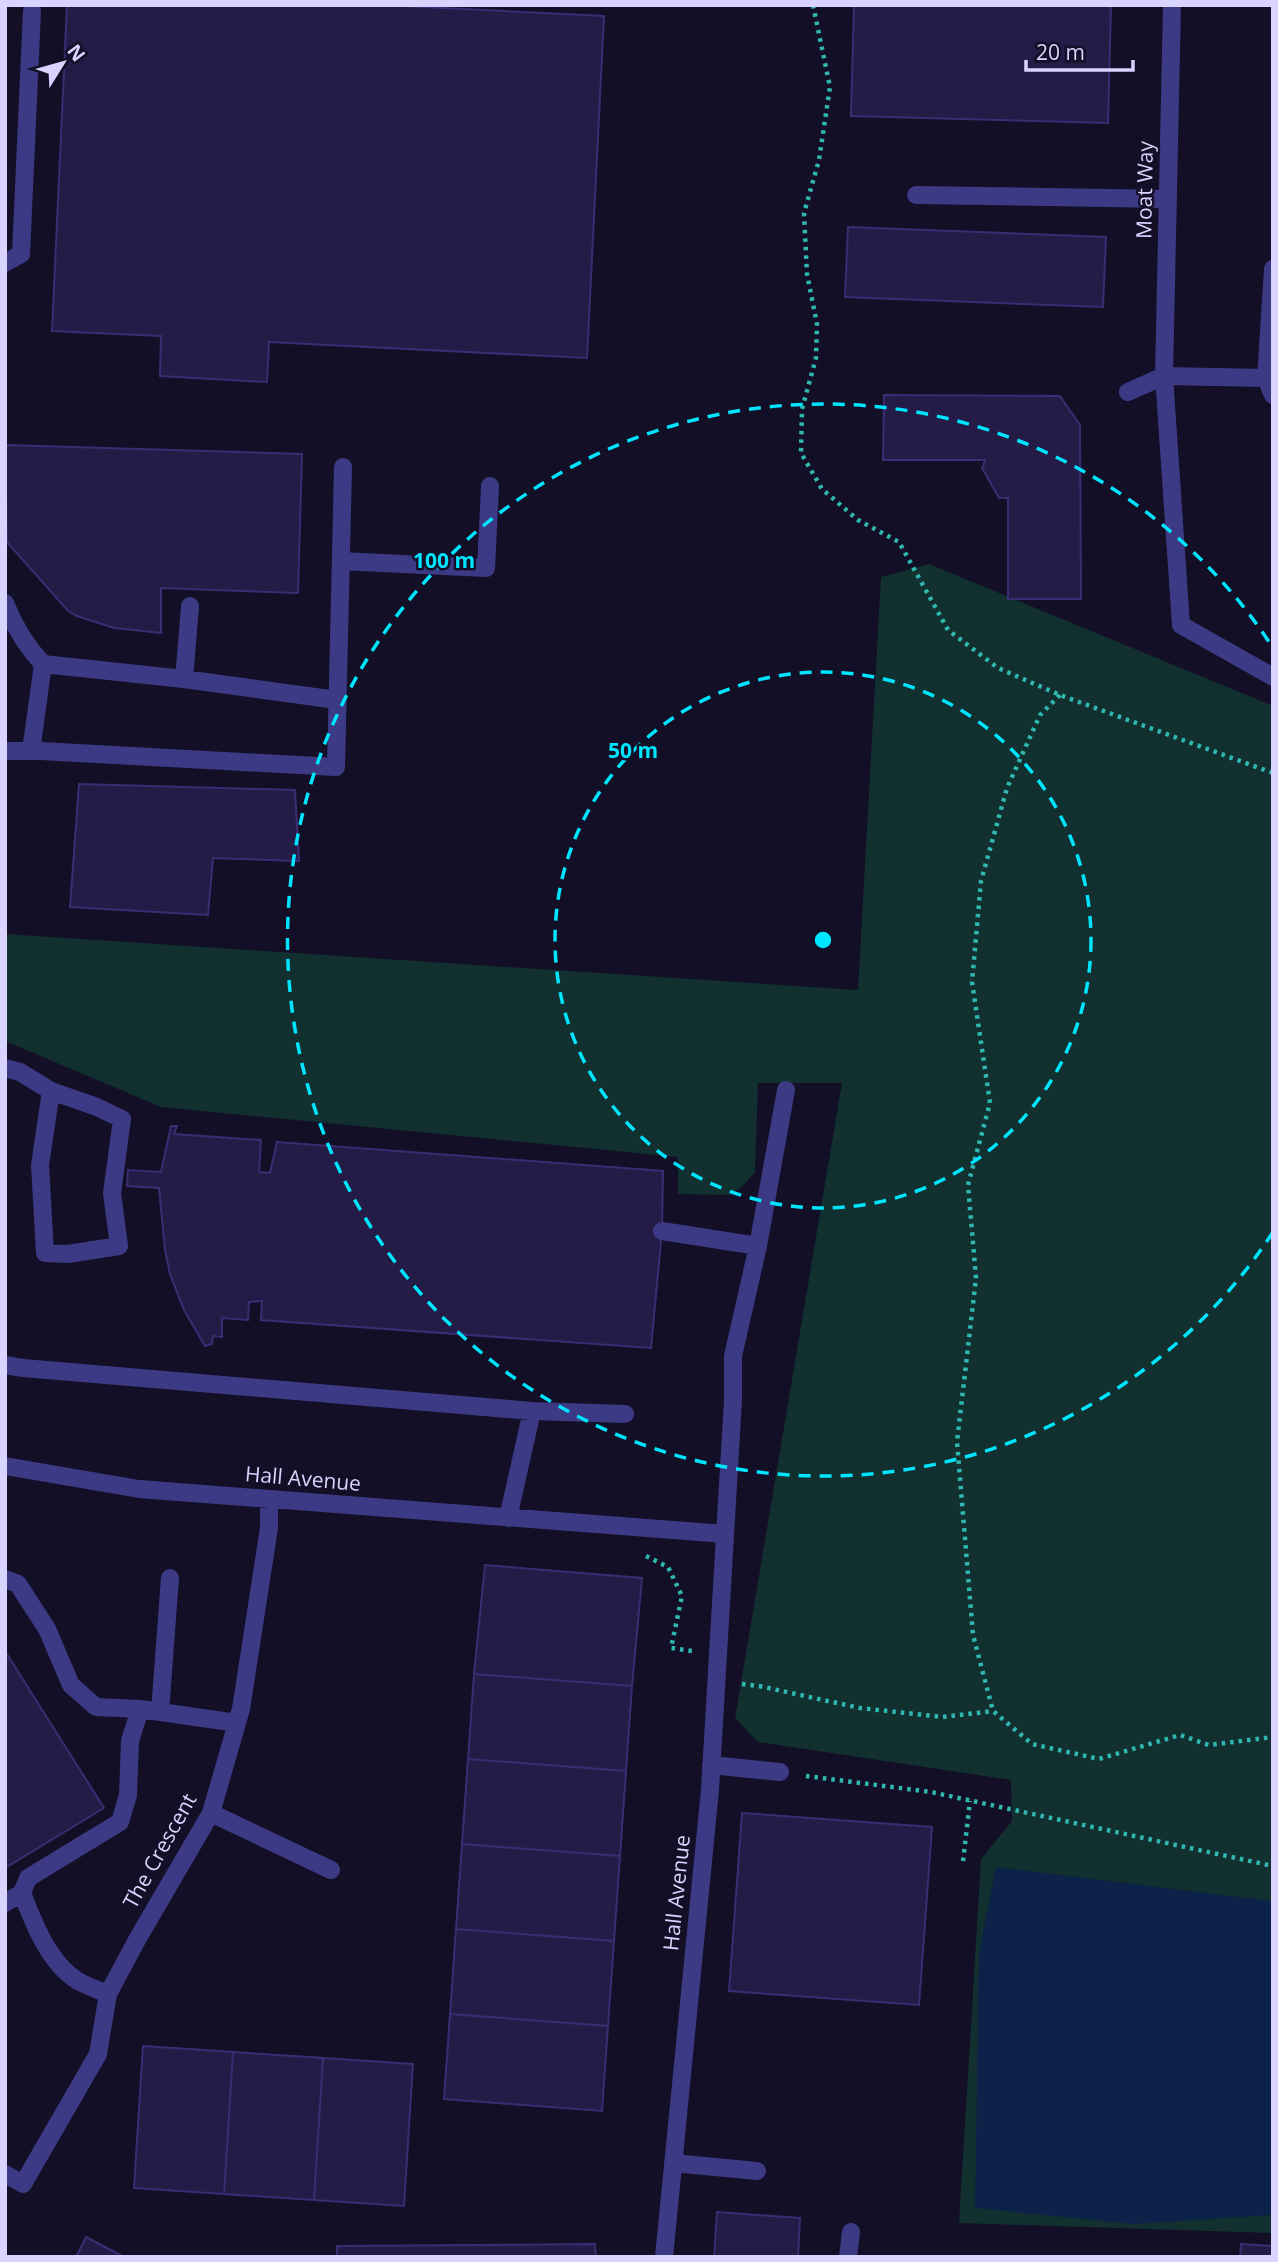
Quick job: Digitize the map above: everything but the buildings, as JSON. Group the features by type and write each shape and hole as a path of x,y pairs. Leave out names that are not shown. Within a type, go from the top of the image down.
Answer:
{"street":[{"name":"Moat Way","path":"1172,5 1164,376 1181,625 1273,677"},
{"path":"5,262 21,254 32,11"},
{"path":"916,195 1168,199"},
{"path":"1273,269 1266,378 1273,395"},
{"path":"1128,392 1164,376 1266,378"},
{"path":"5,751 336,767 343,467"},
{"path":"341,561 486,568 490,486"},
{"path":"5,603 29,649 43,664 184,679 337,701"},
{"path":"184,679 190,606"},
{"path":"31,751 43,664"},
{"path":"5,1068 29,1077 51,1091 122,1119 112,1193 119,1246 68,1254 45,1253 40,1165 51,1091"},
{"name":"Hall Avenue","path":"664,2257 711,1765 733,1400 733,1356 758,1246 786,1090"},
{"path":"662,1231 758,1246"},
{"path":"5,1365 531,1411 625,1414"},
{"path":"508,1518 531,1411"},
{"name":"Hall Avenue","path":"5,1466 139,1489 725,1534"},
{"name":"The Crescent","path":"5,2174 23,2184 55,2126 74,2099 99,2054 108,1994 211,1813 237,1723 269,1528 269,1499"},
{"path":"160,1712 170,1578"},
{"path":"5,1579 18,1584 47,1629 71,1685 96,1707 140,1709 237,1723"},
{"path":"5,1903 22,1893 28,1878 120,1822 128,1796 130,1741 140,1709"},
{"path":"711,1765 780,1772"},
{"path":"211,1813 331,1870"},
{"path":"22,1893 30,1915 58,1964 78,1981 108,1994"},
{"path":"673,2163 757,2171"},
{"path":"848,2257 850,2232"}],"path":[{"path":"813,5 830,87 820,160 804,213 807,274 817,324 817,358 802,409 801,453 822,489 858,520 899,542 948,630 998,668 1060,695 1273,773"},
{"path":"1060,695 1040,715 1007,788 981,880 972,982 990,1103 968,1185 976,1278 957,1442 973,1635 993,1711 1032,1744 1099,1759 1180,1735 1209,1745 1273,1737"},
{"path":"636,1552 668,1567 682,1596 671,1648"},
{"path":"716,1682 759,1686 860,1708 943,1717 993,1711"},
{"path":"780,1772 931,1792 1273,1866"},
{"path":"963,1861 970,1801"}],"green space":[{"path":"929,564 1273,706 1273,2233 959,2223 981,1859 1012,1821 1011,1780 758,1742 735,1718 842,1083 758,1083 755,1172 731,1195 678,1194 678,1157 161,1107 5,1041 5,934 858,990 881,577"}],"water":[{"path":"996,1867 1273,1901 1273,2215 1134,2224 975,2208 979,1953"}]}
